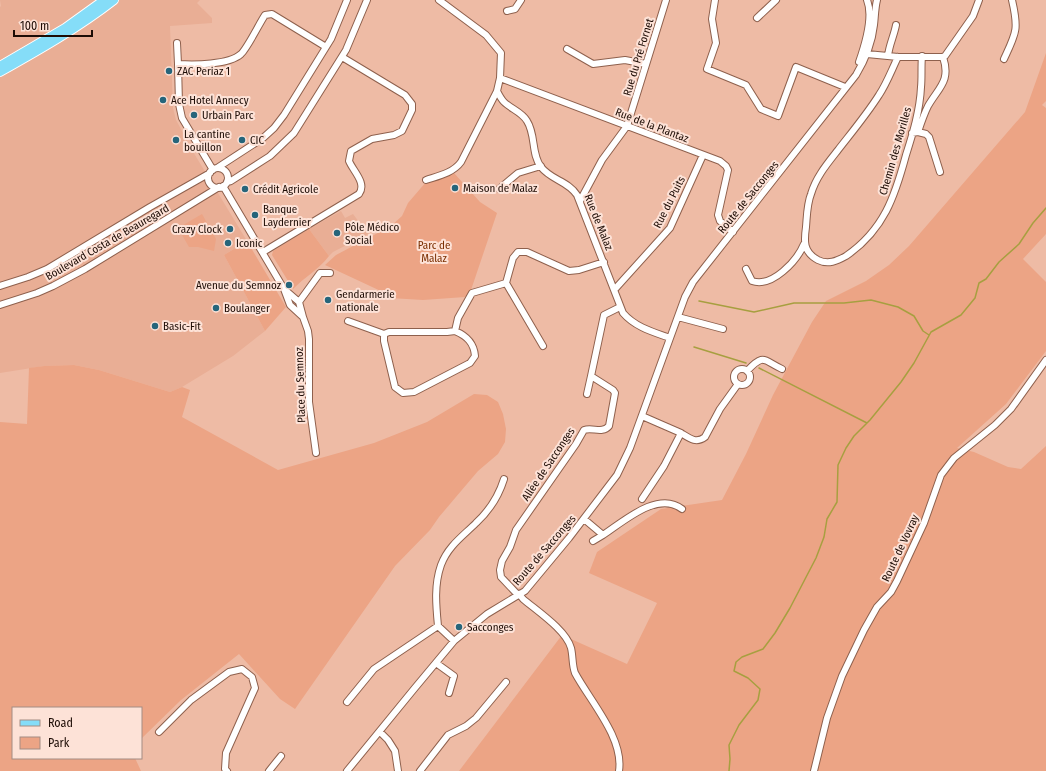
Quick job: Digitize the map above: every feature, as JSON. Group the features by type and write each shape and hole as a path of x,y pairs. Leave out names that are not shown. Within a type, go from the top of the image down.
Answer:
{"main road":[{"path":"0,66 64,28 104,0"},
{"path":"0,72 85,22 114,0"}],"street":[{"name":"Boulevard Costa de Beauregard","path":"0,286 28,277 47,268 213,170 263,138 274,128 284,115 331,39 347,0"},
{"name":"Boulevard Costa de Beauregard","path":"0,305 37,293 85,269 270,156 287,141 302,121 342,57 367,0"},
{"path":"507,11 515,9 521,0"},
{"name":"Rue du Pré Fornet","path":"580,201 602,160 627,126 666,0"},
{"path":"715,0 712,19 716,43 707,69 746,85 762,109 778,116 796,67 845,87"},
{"path":"757,18 776,0"},
{"path":"867,0 870,7 870,17 864,46 864,55 943,57"},
{"name":"Route de Sacconges","path":"347,771 454,641 487,614 519,595 526,589 618,475 625,462 685,297 693,282 856,75 874,26 877,0"},
{"path":"943,57 973,16 978,0"},
{"path":"1004,59 1017,26 1012,0"},
{"path":"426,180 446,173 459,165 497,92 500,78 501,53 479,30 443,1"},
{"path":"178,64 223,62 235,59 242,54 265,15 272,14 326,47"},
{"path":"888,56 896,25"},
{"path":"177,43 179,104 182,118 213,170"},
{"path":"567,50 593,64 625,60 646,64"},
{"name":"Route de Sacconges","path":"842,93 864,55"},
{"name":"Chemin des Morilles","path":"804,244 811,254 818,260 833,262 854,250 870,235 884,217 898,186 915,133 921,87 922,56"},
{"path":"263,252 359,194 362,186 349,161 351,151 372,139 399,134 410,116 412,105 405,95 342,57"},
{"path":"746,269 749,278 756,283 773,278 792,263 804,244 808,206 816,182 822,171 880,94 898,57"},
{"path":"940,172 929,137 926,134 915,133 929,105 945,81 946,65 943,57"},
{"name":"Rue de la Plantaz","path":"500,78 720,161 726,166 727,174 718,215 720,221 733,232"},
{"path":"497,92 502,101 519,112 528,121 536,157 540,166 518,173 499,189"},
{"name":"Rue du Puits","path":"615,289 670,228 703,155"},
{"name":"Rue de Malaz","path":"540,166 550,175 570,186 575,191 615,289 623,313 631,321 648,330 670,338"},
{"path":"222,169 226,173 228,179 223,185 214,186 209,182 208,178 213,170 222,169"},
{"path":"223,185 284,289 290,305 303,316"},
{"path":"544,346 506,283 513,258 518,252 527,252 569,271 580,270 604,262"},
{"path":"284,289 299,302 320,273 330,273"},
{"path":"455,331 458,318 472,293 506,283"},
{"name":"Place du Semnoz","path":"299,302 308,331 309,402 316,454"},
{"path":"587,394 604,315 620,306"},
{"path":"678,317 723,329"},
{"path":"348,321 384,334 389,332 455,331 465,335 474,348 475,356 470,363 414,392 402,393 395,387 384,341 384,334"},
{"path":"747,371 756,362 762,359 782,369"},
{"name":"Route de Vovray","path":"814,771 826,718 842,676 877,607 891,592 897,581 924,523 941,475 954,458 995,425 1011,409 1046,360"},
{"path":"738,384 734,378 737,371 744,369 747,371"},
{"path":"738,384 746,384 749,381 749,374 747,371"},
{"name":"Allée de Sacconges","path":"519,595 501,577 500,570 516,530 576,444 584,430 590,428 606,430 609,426 615,393 613,390 591,376"},
{"path":"642,416 681,432 691,439 697,441 702,440 720,409 738,384"},
{"path":"642,500 664,466 681,432"},
{"path":"454,641 438,626 436,584 441,564 453,544 475,524 490,507 498,494 504,479"},
{"path":"593,541 642,510 653,505 673,504 682,510"},
{"path":"584,519 603,535"},
{"path":"519,595 559,630 571,648 575,673 611,731 616,742 619,754 619,771"},
{"path":"347,702 374,669 438,626"},
{"path":"436,663 454,676 449,693"},
{"path":"159,732 191,700 229,672 242,669 252,677 255,688 226,753 226,771"},
{"path":"420,771 448,735 466,726 476,718 506,682"},
{"path":"380,732 388,740 395,751 398,771"},
{"path":"269,771 280,756"}],"shaded area":[{"path":"0,0 200,0 197,3 212,18 212,23 170,26 173,108 176,120 195,155 247,241 224,255 265,331 233,356 182,387 170,392 99,370 74,365 44,366 0,373"},
{"path":"341,211 345,218 353,214 368,234 333,252 329,256 309,229"}],"green space":[{"path":"1046,53 1046,101 1042,105 1046,108 1046,234 1023,259 1046,282 1046,351 1006,404 957,448 974,452 1008,467 1021,469 1046,446 1046,771 459,771 562,635 627,664 657,603 589,573 597,552 661,509 722,500 746,454 773,395 812,322 826,301 866,281 889,265 909,246 1025,112"},
{"name":"Parc de Malaz","path":"454,173 480,202 497,213 471,290 465,297 423,300 390,298 385,293 325,265 336,255 391,226 402,216 408,203 426,182"},
{"path":"202,214 216,239 214,251 198,247 189,247 178,228"},
{"path":"309,229 329,256 321,265 293,289 272,255 273,251"},
{"path":"247,241 286,307 265,331 224,255"},
{"path":"74,365 99,370 170,392 182,387 190,390 182,417 278,470 374,443 427,422 474,394 487,395 498,402 503,414 506,429 505,442 498,454 478,471 439,517 430,530 395,566 295,709 280,699 239,654 181,700 142,738 142,707 12,707 12,759 135,759 141,771 0,771 0,422 27,424 29,368"}],"waterway":[{"path":"729,771 729,745 739,725 758,700 760,689 748,678 734,671 736,662 742,657 763,649 775,633 790,608 816,558 824,537 827,519 837,502 838,465 846,448 854,436 870,420 901,382 914,363 931,332 961,315 975,298 979,283 986,279 999,262 1019,244 1033,223 1046,208"},
{"path":"699,301 754,312 794,303 844,303 871,300 898,307 914,316 923,331 929,335"},
{"path":"694,347 746,363"},
{"path":"759,368 867,423"}],"place":[{"name":"ZAC Periaz 1","path":"169,71"},
{"name":"Ace Hotel Annecy","path":"163,100"},
{"name":"Urbain Parc","path":"194,115"},
{"name":"La cantine bouillon","path":"176,140"},
{"name":"CIC","path":"242,140"},
{"name":"Maison de Malaz","path":"455,188"},
{"name":"Crédit Agricole","path":"245,189"},
{"name":"Banque Laydernier","path":"255,215"},
{"name":"Crazy Clock","path":"230,229"},
{"name":"Pôle Médico Social","path":"337,233"},
{"name":"Iconic","path":"228,243"},
{"name":"Avenue du Semnoz","path":"289,285"},
{"name":"Gendarmerie nationale","path":"328,300"},
{"name":"Boulanger","path":"216,308"},
{"name":"Basic-Fit","path":"155,326"},
{"name":"Sacconges","path":"459,627"}]}
